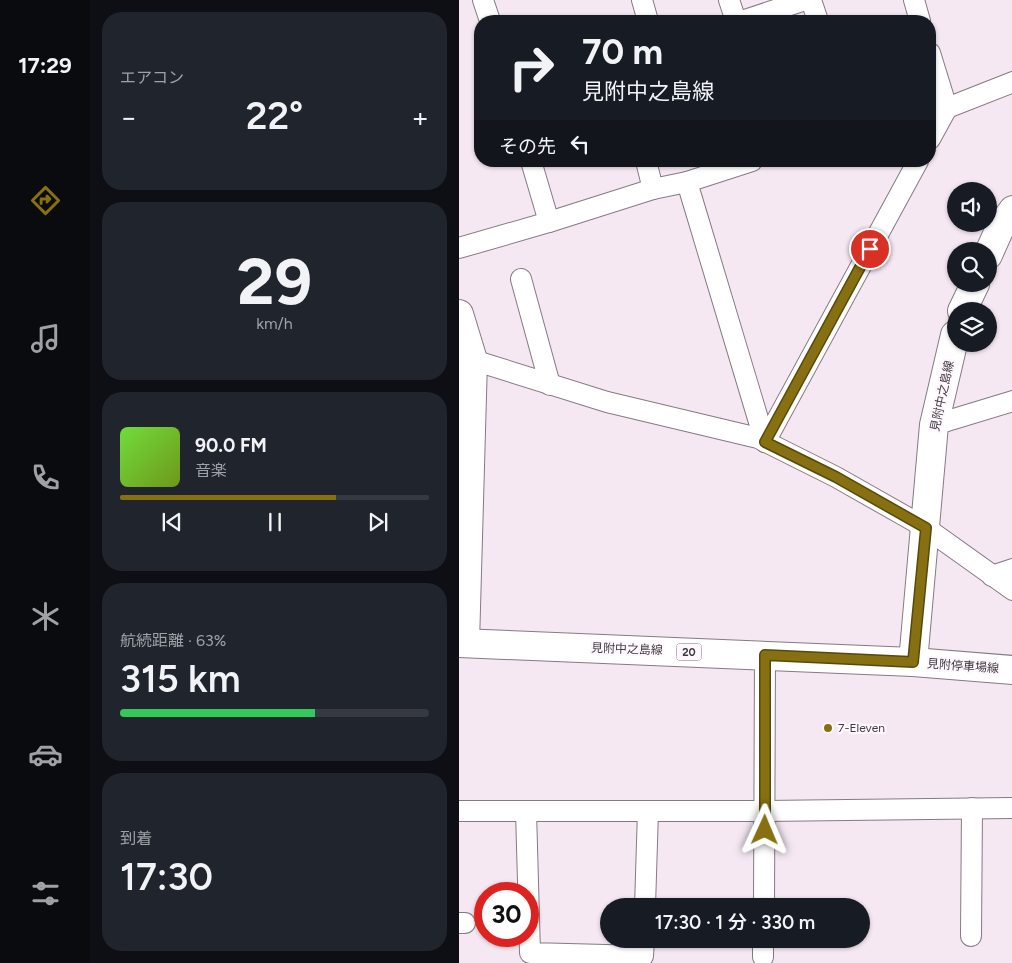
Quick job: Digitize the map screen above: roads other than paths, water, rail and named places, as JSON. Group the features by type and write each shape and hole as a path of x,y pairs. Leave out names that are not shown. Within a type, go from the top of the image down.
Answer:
{"main road":[{"path":"994,242 1000,228 1012,210"},
{"path":"459,314 466,360 462,643"},
{"name":"見附中之島線","path":"462,643 913,662 934,425 951,352"},
{"name":"見附停車場線","path":"913,662 1012,670"}],"street":[{"path":"483,0 488,15"},
{"path":"641,0 646,15"},
{"path":"729,0 734,15"},
{"path":"760,15 805,0"},
{"path":"811,0 816,15"},
{"path":"914,0 918,15"},
{"path":"936,91 939,110 1012,82"},
{"path":"533,167 549,222"},
{"path":"648,167 653,189"},
{"path":"459,248 653,189 687,182 733,167"},
{"path":"765,442 915,167"},
{"path":"687,182 765,442"},
{"path":"521,279 550,385"},
{"path":"466,360 607,402 758,438 836,477 926,528 1012,590"},
{"path":"934,425 1012,401"},
{"path":"992,576 1012,569"},
{"path":"764,898 765,655"},
{"path":"971,936 972,808"},
{"path":"459,811 765,811 1012,808"},
{"path":"526,811 530,953 643,956 643,948"},
{"path":"645,898 648,811"}],"place":[{"name":"7-Eleven","path":"828,728"}]}
